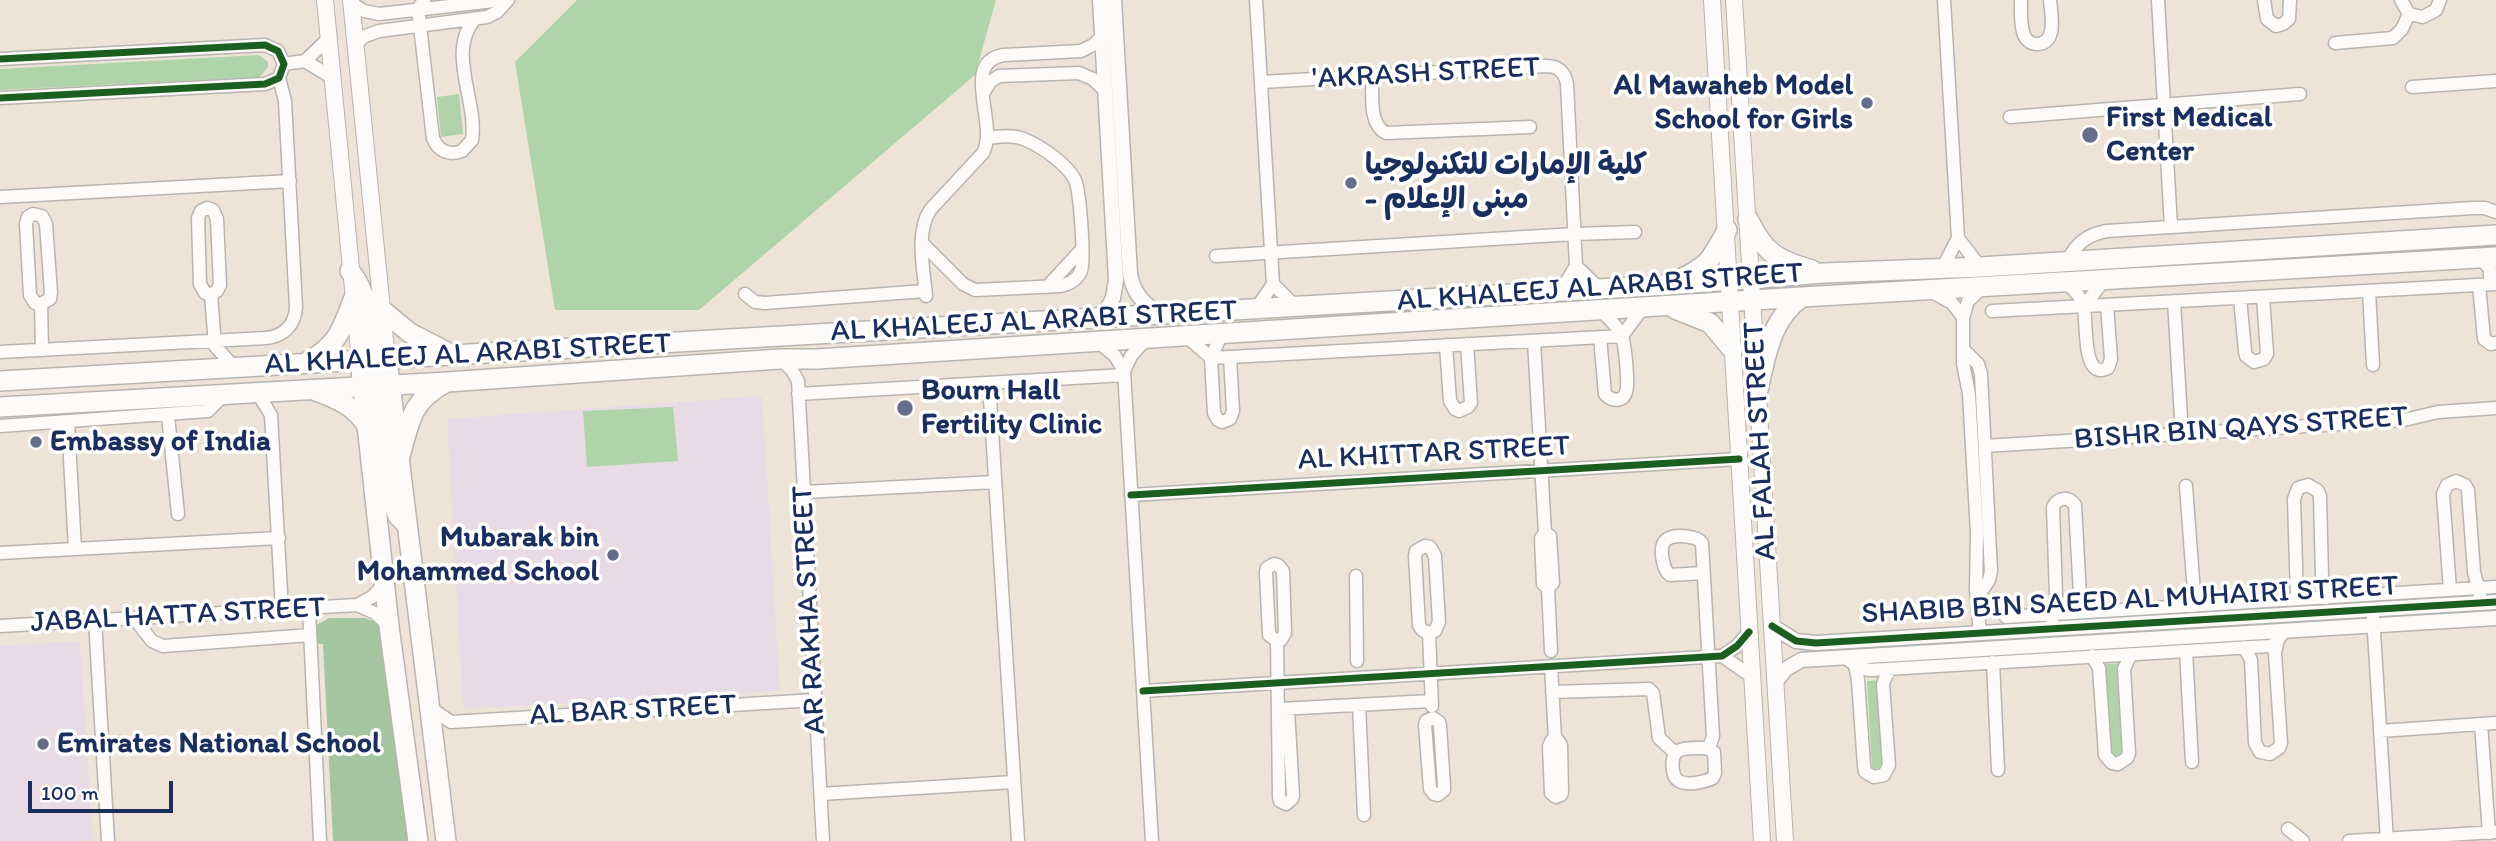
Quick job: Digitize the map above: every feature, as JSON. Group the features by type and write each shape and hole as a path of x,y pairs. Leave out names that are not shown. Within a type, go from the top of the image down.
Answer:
{"main road":[{"path":"325,0 353,300 400,456 406,524 446,841"},
{"name":"AL FALAH STREET","path":"1712,0 1762,841"},
{"name":"AL FALAH STREET","path":"1734,0 1785,841"},
{"path":"351,2 382,310 367,426 389,626 418,841"},
{"path":"1748,219 1766,250 1795,265 1824,273"},
{"path":"1667,285 1704,267 1727,230"},
{"name":"AL KHALEEJ AL ARABI STREET","path":"0,407 312,389 452,354 1560,292 1824,273 1980,267 2491,235"},
{"name":"AL KHALEEJ AL ARABI STREET","path":"0,381 303,364 447,382 780,359 817,359 1752,300 2488,258"},
{"path":"350,271 358,280 364,295 392,502 398,516 406,524"},
{"path":"1757,394 1777,323 1786,310 1802,297"},
{"path":"303,364 333,344 342,330 353,300"},
{"path":"1667,306 1706,320 1732,349"},
{"path":"382,310 410,333 452,354"},
{"path":"240,393 245,387 258,381 526,362 557,349"},
{"path":"400,456 420,401 430,391 447,382"},
{"path":"312,389 347,405 367,426"},
{"path":"1784,816 1795,841"},
{"path":"1752,841 1760,819"}],"street":[{"path":"351,2 364,11 379,14 421,5 497,0 505,2 497,12 479,19 379,31 365,36 355,44"},
{"path":"1100,0 1116,280 1113,298 1102,318"},
{"path":"1114,0 1130,274 1141,300 1163,314"},
{"path":"1256,0 1273,284 1256,309"},
{"path":"1942,269 1958,237 1944,0"},
{"path":"2021,0 2024,36 2029,42 2037,44 2046,41 2051,34 2050,0"},
{"path":"2158,0 2171,227"},
{"path":"2264,0 2267,19 2276,26 2289,19 2290,0"},
{"path":"2402,0 2409,13 2418,17 2428,16 2436,10 2440,0"},
{"path":"421,5 420,26 433,138 440,149 453,153 466,148 472,135 463,51 465,37 484,8 482,2"},
{"path":"2335,43 2393,38 2402,29 2409,13"},
{"path":"745,294 760,303 925,294 923,226 927,215 984,153 988,138 981,75 986,64 994,58 1010,54 1075,52 1093,45 1102,37"},
{"path":"284,64 305,61 329,38"},
{"path":"0,59 265,45 278,51 284,64 279,78 285,101 296,307 288,328 272,337 215,343 0,352"},
{"path":"994,58 992,68 999,76"},
{"path":"305,61 333,78"},
{"name":"'AKRASH STREET","path":"1261,82 1546,66 1559,69 1567,84 1576,266"},
{"path":"984,92 990,82 999,76 1079,73 1094,79 1105,91"},
{"path":"1372,76 1374,121 1379,130 1386,133 1530,127"},
{"path":"0,98 265,84 279,78"},
{"path":"2412,88 2496,81"},
{"path":"2010,117 2300,94"},
{"path":"923,244 963,284 975,290 1065,286 1077,278 1082,269 1082,249 1075,181 1068,170 1025,139 1011,136 988,138"},
{"path":"0,197 290,181"},
{"path":"206,186 207,208"},
{"path":"36,195 36,214"},
{"path":"207,208 216,213 218,219 220,285 217,291 211,294 205,293 200,284 198,218 201,211 207,208"},
{"path":"2067,261 2073,251 2089,237 2107,231 2480,208 2495,212"},
{"name":"AL KHALEEJ AL ARABI STREET","path":"2480,208 2491,235"},
{"path":"36,214 42,216 45,221 51,293 47,302 41,304 35,303 30,295 26,223 28,218 36,214"},
{"name":"AL KHALEEJ AL ARABI STREET","path":"1216,256 1635,232"},
{"path":"1958,237 1980,267"},
{"path":"2089,237 2104,259"},
{"name":"AL KHALEEJ AL ARABI STREET","path":"2488,258 2490,269 2484,340 2491,344 2496,343"},
{"path":"1560,292 1576,266 1600,289"},
{"path":"924,276 933,275 945,267"},
{"path":"2084,306 2105,279"},
{"path":"2065,282 2084,306 2089,361 2094,369 2099,371 2108,368 2111,359 2107,305"},
{"path":"1273,284 1296,307"},
{"path":"1992,311 2488,284"},
{"path":"1980,633 1977,598 1981,581 1969,394 1964,368 1963,317 1968,301 1982,288"},
{"path":"1930,291 1956,306 1963,317"},
{"path":"2369,291 2374,365"},
{"path":"211,294 215,343 236,368"},
{"path":"2240,298 2246,356 2254,362 2264,359 2267,354 2263,297"},
{"path":"2174,302 2182,435"},
{"path":"41,304 42,350"},
{"name":"AL KHALEEJ AL ARABI STREET","path":"1622,336 1642,309"},
{"name":"AL KHALEEJ AL ARABI STREET","path":"1600,337 1605,394 1608,398 1617,400 1622,398 1627,390 1622,336 1601,311"},
{"name":"AL KHALEEJ AL ARABI STREET","path":"1222,333 1211,358 1214,413 1222,422 1230,419 1233,411 1230,357"},
{"name":"AL KHALEEJ AL ARABI STREET","path":"1184,335 1211,358"},
{"path":"1211,358 1622,336"},
{"path":"1124,373 1134,351 1147,338"},
{"path":"1096,341 1115,356 1124,373 1152,841"},
{"path":"1534,341 1545,533 1550,536 1552,583 1548,587 1551,651"},
{"path":"195,370 215,343"},
{"name":"AL KHALEEJ AL ARABI STREET","path":"1446,345 1450,401 1459,411 1471,403 1467,344"},
{"path":"1963,349 1980,367 1991,571 1981,581"},
{"path":"780,359 792,370 797,380 817,359"},
{"path":"1964,368 1970,364 1980,367"},
{"path":"798,394 1124,373"},
{"name":"AR RAKHA STREET","path":"797,380 823,841"},
{"path":"989,383 1018,841"},
{"path":"282,610 271,415 287,390"},
{"path":"0,426 168,416 208,411 240,393 271,415"},
{"name":"BISHR BIN QAYS STREET","path":"1985,446 2404,420 2438,412 2496,408"},
{"path":"168,416 178,514"},
{"path":"68,422 75,549"},
{"name":"AL KHITTAR STREET","path":"1131,495 1739,459"},
{"path":"2450,590 2443,494 2447,485 2456,481 2466,485 2468,490 2474,572 2480,595"},
{"path":"804,492 995,482"},
{"name":"SHABIB BIN SAEED AL MUHAIRI STREET","path":"2297,599 2294,499 2298,488 2308,485 2318,491 2319,496 2322,577 2326,598"},
{"name":"SHABIB BIN SAEED AL MUHAIRI STREET","path":"2186,486 2195,606"},
{"name":"SHABIB BIN SAEED AL MUHAIRI STREET","path":"2052,622 2056,599 2053,508 2055,503 2063,498 2075,505 2080,595 2086,612"},
{"path":"0,553 279,538"},
{"path":"1425,546 1430,547 1435,556 1439,622 1435,631 1429,633 1423,631 1419,625 1415,556 1416,551 1425,546"},
{"path":"1274,564 1283,571 1284,596 1285,633 1284,637 1277,641 1269,635 1266,572 1267,568 1274,564"},
{"path":"1703,573 1713,736 1709,748"},
{"path":"1356,576 1357,661"},
{"name":"JABAL HATTA STREET","path":"0,626 357,605 372,597 384,584"},
{"path":"2006,617 2052,622 2086,612 2195,606 2255,609 2297,599 2450,590 2480,595 2496,587"},
{"name":"SHABIB BIN SAEED AL MUHAIRI STREET","path":"1772,626 1790,639 1808,643 1980,633 2052,622 2075,627 2255,609 2372,609 2480,595 2496,601"},
{"name":"JABAL HATTA STREET","path":"357,605 375,613 389,626"},
{"path":"309,609 320,841"},
{"path":"2372,609 2387,840"},
{"path":"134,618 152,641 163,646 310,635"},
{"name":"SHABIB BIN SAEED AL MUHAIRI STREET","path":"1776,681 1796,662 2041,653 2077,643 2281,635 2496,618"},
{"path":"95,620 108,841"},
{"path":"2075,627 2077,643"},
{"path":"1143,691 1722,656 1737,646 1749,632"},
{"path":"1429,633 1431,701 1433,718 1440,726 1444,786 1444,790 1438,795 1430,789 1425,725 1433,718"},
{"path":"1850,661 1864,670 1993,663 2041,653 2092,656 2244,648 2270,646 2281,635"},
{"name":"SHABIB BIN SAEED AL MUHAIRI STREET","path":"2244,648 2251,660 2255,744 2260,752 2270,754 2279,748 2281,743 2275,653 2281,635"},
{"path":"1277,641 1276,683 1282,709 1293,796 1286,804 1279,797 1282,709"},
{"name":"SHABIB BIN SAEED AL MUHAIRI STREET","path":"2186,651 2192,762"},
{"name":"SHABIB BIN SAEED AL MUHAIRI STREET","path":"2092,656 2099,668 2105,755 2112,763 2118,764 2127,758 2129,753 2124,669 2131,654"},
{"path":"1722,656 1751,676"},
{"name":"SHABIB BIN SAEED AL MUHAIRI STREET","path":"1850,661 1858,680 1864,766 1866,772 1874,778 1884,775 1889,765 1883,684 1889,669"},
{"name":"SHABIB BIN SAEED AL MUHAIRI STREET","path":"1993,663 1998,769"},
{"path":"1550,666 1555,739"},
{"path":"1552,692 1649,689 1653,694 1659,738 1675,753"},
{"name":"AL BAR STREET","path":"451,722 815,700"},
{"path":"1282,709 1431,701"},
{"path":"1359,705 1364,815"},
{"path":"429,707 451,722 433,743"},
{"path":"2380,731 2496,723"},
{"path":"2349,841 2493,832 2481,724"},
{"path":"1709,748 1714,752 1713,778 1683,783 1678,781 1674,776 1675,753 1680,750 1709,748"},
{"path":"821,794 1014,782"},
{"path":"2288,829 2303,841"}],"shaded area":[{"name":"Mubarak bin Mohammed School","path":"762,396 780,691 463,709 447,419"},
{"name":"Emirates National School","path":"80,641 93,841 0,841 0,646"}],"green space":[{"path":"577,0 996,0 975,75 699,310 555,310 515,62"},
{"path":"259,55 268,62 268,67 260,77 0,90 0,69"},
{"path":"459,94 463,134 441,137 437,97"},
{"path":"673,407 678,461 587,467 583,411"},
{"path":"329,618 365,618 380,624 411,841 333,841 323,644 314,643 315,626"},
{"path":"2122,663 2129,757 2110,760 2104,664"},
{"path":"1885,680 1890,768 1872,769 1867,681"}],"cycle path":[{"path":"0,59 265,45 278,51 284,64 279,78 265,84 0,98"},
{"path":"1131,495 1739,459"},
{"path":"1772,626 1796,641 1816,643 2496,602"},
{"path":"1143,691 1722,656 1737,646 1749,632"}],"place":[{"name":"Al Mawaheb Model School for Girls","path":"1867,103"},
{"name":"First Medical Center","path":"2090,135"},
{"name":"كلية الإمارات للتكنولوجيا - مبنى الإعلام","path":"1351,183"},
{"name":"Bourn Hall Fertility Clinic","path":"905,408"},
{"name":"Embassy of India","path":"36,442"},
{"name":"Mubarak bin Mohammed School","path":"613,555"},
{"name":"Emirates National School","path":"43,744"}]}
